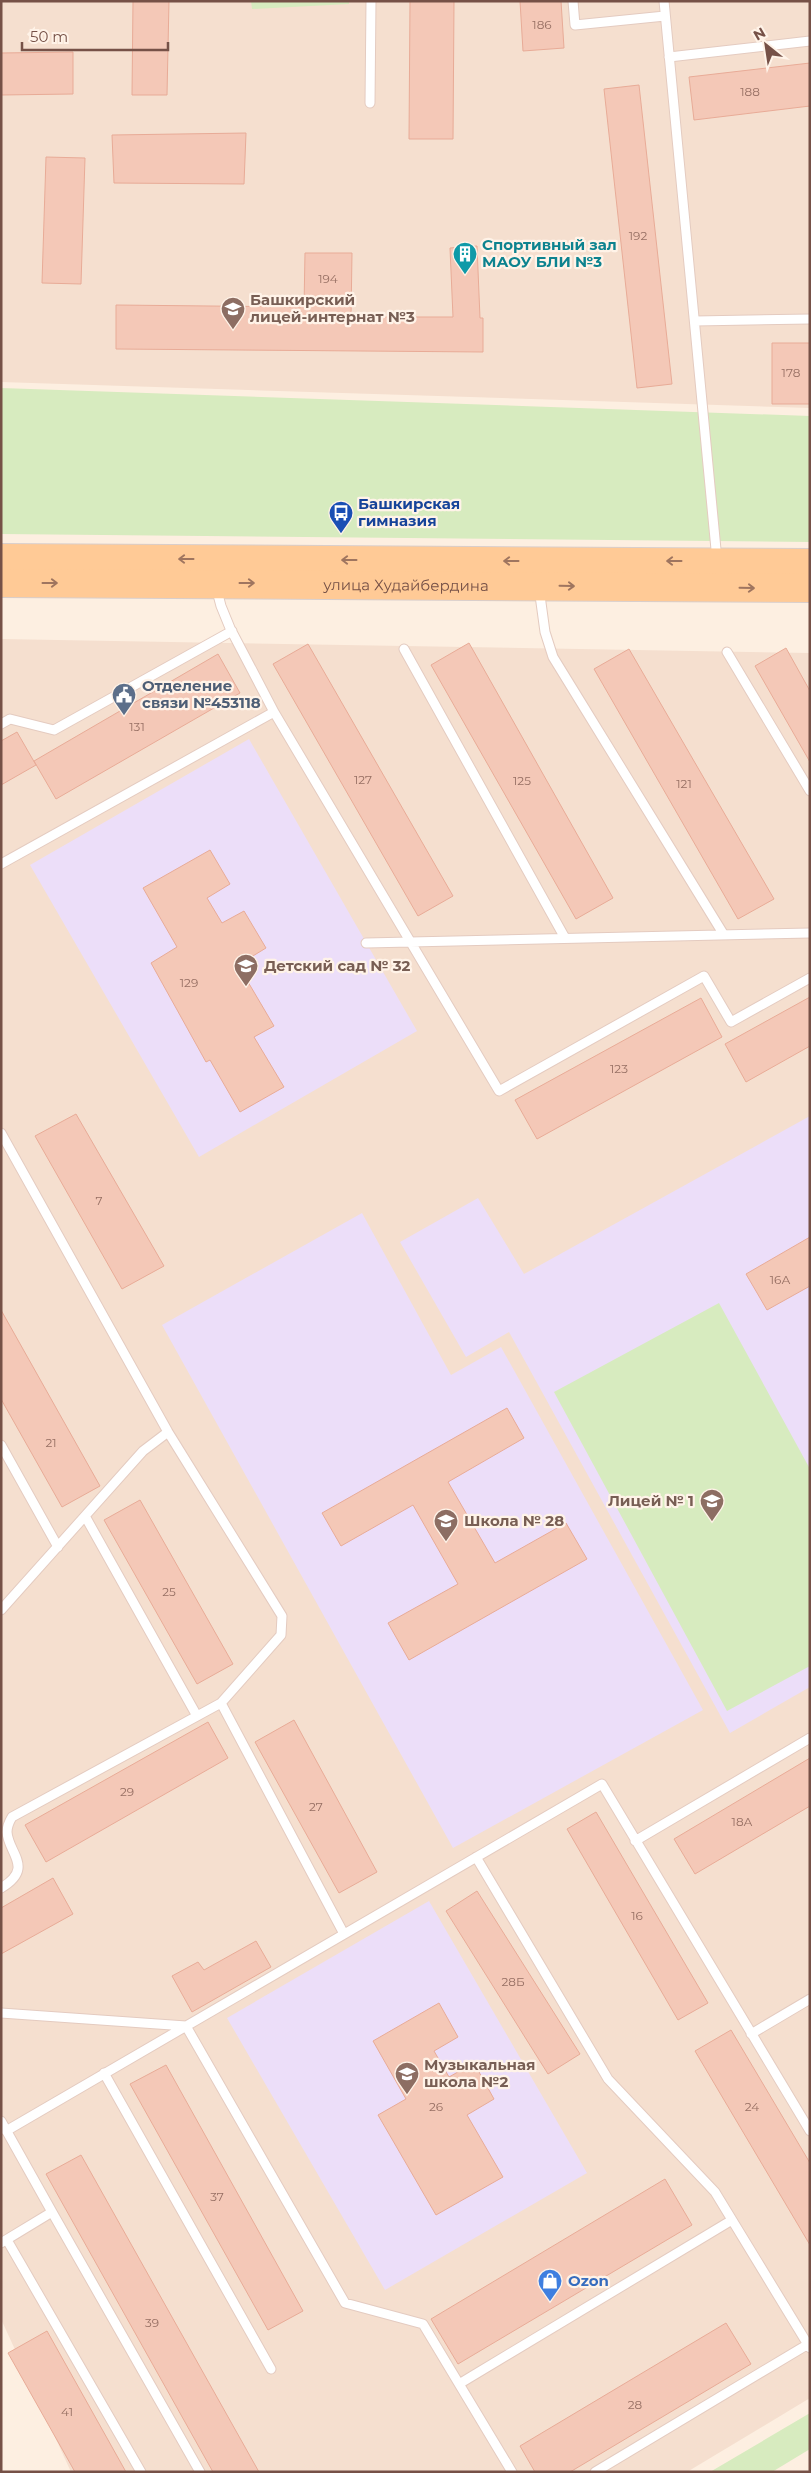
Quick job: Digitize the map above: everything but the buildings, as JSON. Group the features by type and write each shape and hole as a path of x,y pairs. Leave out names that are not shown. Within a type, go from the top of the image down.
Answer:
{"main road":[{"name":"улица Худайбердина","path":"1,558 214,571 717,575 810,588"},
{"name":"улица Худайбердина","path":"717,575 810,563"},
{"name":"улица Худайбердина","path":"1,583 214,571"}],"lane":[{"path":"370,1 370,103"},
{"path":"573,1 574,25 665,16"},
{"path":"664,1 717,575"},
{"path":"669,57 810,40"},
{"path":"695,321 810,319"},
{"path":"214,571 221,606 274,712 499,1092 704,976 731,1022 810,978"},
{"path":"539,573 545,632 553,657 724,935"},
{"path":"1,724 10,719 54,730 232,631"},
{"path":"404,650 566,938"},
{"path":"728,652 810,791"},
{"path":"1,864 274,712"},
{"path":"366,943 810,933"},
{"path":"1,1134 168,1432 282,1616 281,1635 221,1702 12,1817 8,1825 7,1834 19,1859 16,1874 1,1888"},
{"path":"1,1610 143,1451 168,1432"},
{"path":"1,1445 58,1547"},
{"path":"85,1516 197,1716"},
{"path":"221,1702 344,1934"},
{"path":"635,1841 810,1738"},
{"path":"6,2130 602,1784 810,2131"},
{"path":"476,1857 608,2079 715,2192 809,2345 595,2472"},
{"path":"751,2034 810,1999"},
{"path":"1,2013 186,2026"},
{"path":"186,2026 346,2303 423,2324 512,2472"},
{"path":"104,2073 272,2369"},
{"path":"1,2121 200,2472"},
{"path":"52,2212 4,2242 141,2472"},
{"path":"459,2384 732,2220"}],"shaded area":[{"path":"1,1 810,1 810,408 1,382"},
{"path":"1,639 810,653 810,2398 687,2472 71,2472 1,2319"},
{"name":"Детский сад № 32","path":"249,739 417,1031 199,1157 30,865"},
{"name":"Лицей № 1","path":"810,1116 810,1687 730,1733 509,1332 466,1357 400,1242 478,1198 524,1274"},
{"name":"Школа № 28","path":"362,1213 451,1375 501,1347 703,1710 453,1848 162,1325"},
{"name":"Музыкальная школа №2","path":"429,1901 587,2173 385,2290 227,2018"}],"green space":[{"path":"251,1 349,1 349,4 252,9"},
{"path":"1,388 810,416 810,542 1,534"},
{"path":"719,1303 810,1469 810,1666 727,1711 554,1392"},
{"path":"810,2413 810,2449 772,2472 710,2472"}],"place":[{"name":"Спортивный зал МАОУ БЛИ №3","path":"465,275"},
{"name":"Башкирский лицей-интернат №3","path":"233,330"},
{"name":"Башкирская гимназия","path":"341,534"},
{"name":"Отделение связи №453118","path":"124,716"},
{"name":"Детский сад № 32","path":"246,987"},
{"name":"Лицей № 1","path":"712,1522"},
{"name":"Школа № 28","path":"446,1542"},
{"name":"Музыкальная школа №2","path":"407,2095"},
{"name":"Ozon","path":"550,2302"}]}
